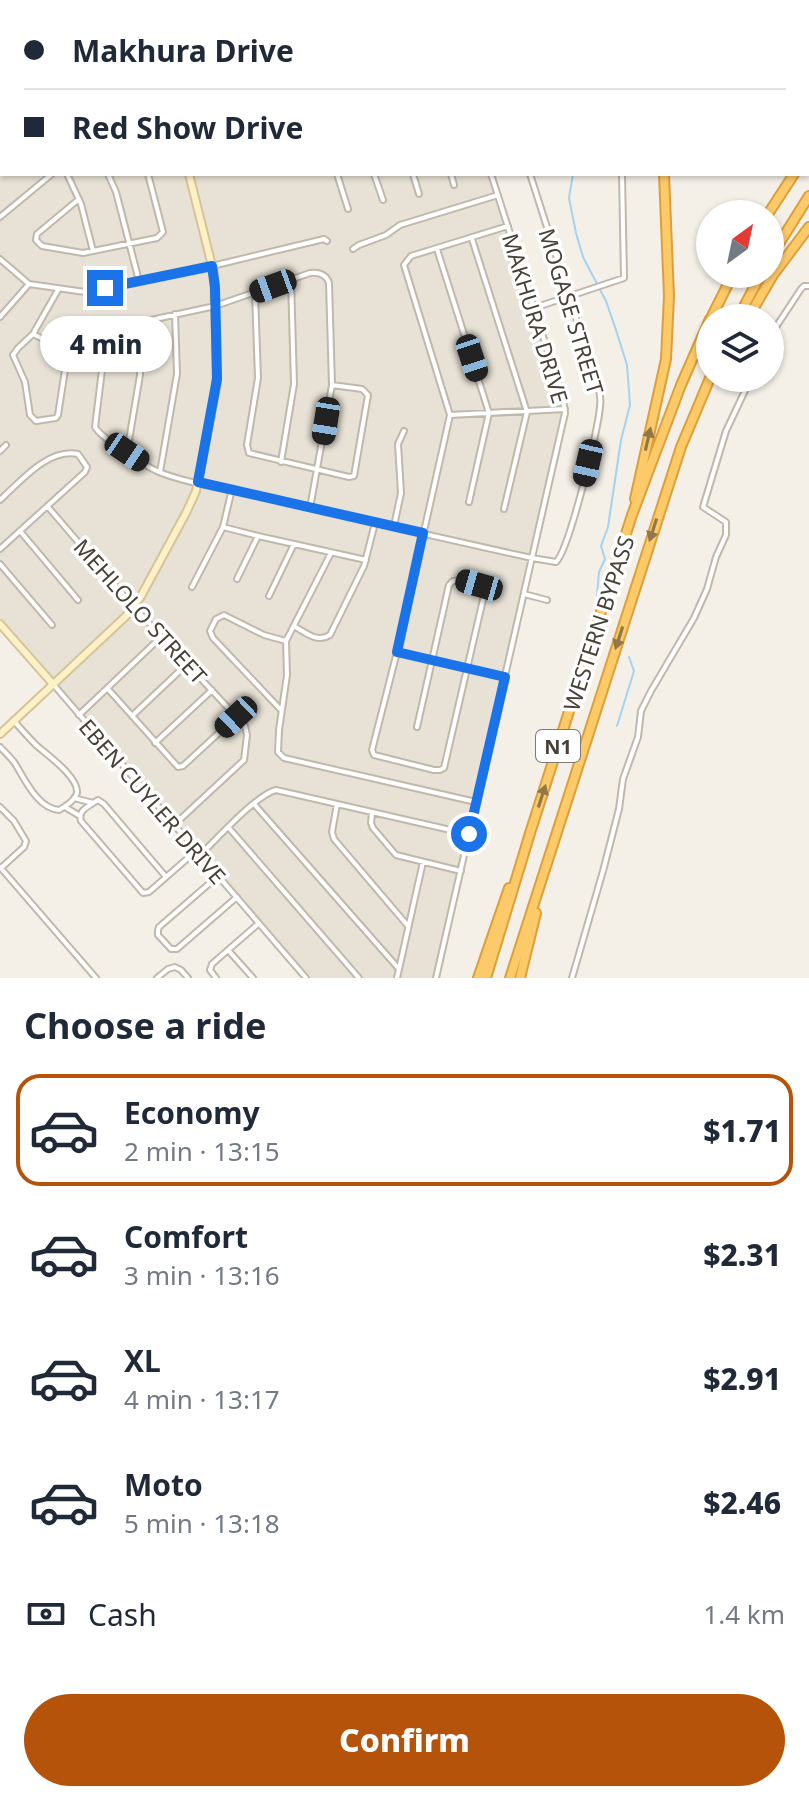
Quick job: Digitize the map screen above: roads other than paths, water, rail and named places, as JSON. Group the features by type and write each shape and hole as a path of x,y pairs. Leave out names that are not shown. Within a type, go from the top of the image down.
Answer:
{"highway":[{"path":"632,515 666,359 669,296 664,176"},
{"path":"777,200 793,176"},
{"path":"784,236 809,196"},
{"path":"757,304 809,227"},
{"name":"WESTERN BYPASS","path":"486,978 632,515 696,350"},
{"name":"WESTERN BYPASS","path":"510,978 681,447 703,392"},
{"path":"478,978 531,830"},
{"path":"520,978 554,843"}],"street":[{"path":"0,217 50,176"},
{"path":"68,176 79,199 93,251"},
{"path":"109,176 116,192 139,281"},
{"path":"79,199 37,234 36,240 44,248 80,253 157,238 162,234 148,176"},
{"path":"0,734 134,607 187,511 198,482 217,379 215,306 212,266 190,176"},
{"path":"338,176 348,209"},
{"path":"375,176 383,200"},
{"path":"414,176 419,194"},
{"path":"452,176 454,185"},
{"name":"MAKHURA DRIVE","path":"436,978 565,409 492,176"},
{"name":"MOGASE STREET","path":"531,176 598,387 600,407 563,553 556,562 532,558"},
{"path":"534,308 624,278 622,176"},
{"path":"353,249 386,235 400,225 498,195"},
{"path":"417,727 449,585 461,580 481,586 485,591 443,769 434,770 373,754 450,415 404,269 405,263 411,256 508,226"},
{"path":"472,238 527,412 504,509"},
{"path":"1,261 29,284 85,292 324,239 327,241"},
{"path":"437,249 489,413 469,502"},
{"path":"310,508 332,385 329,283 325,276 314,272 215,306 106,328 94,424 98,433 160,472 310,508 532,558"},
{"path":"281,462 294,384 291,279"},
{"path":"0,317 29,284"},
{"path":"784,315 801,289 809,286"},
{"path":"33,334 63,349 67,357 56,418 36,421 30,415 25,382 13,355 33,334 58,289"},
{"path":"255,293 258,378 247,449 252,455 349,477 355,475 368,395 362,389 332,385"},
{"path":"160,472 177,374 175,314"},
{"path":"127,452 141,370 139,322"},
{"path":"572,978 607,859 623,779 638,737 641,711 694,618 726,535 726,522 703,507 726,431 744,392"},
{"path":"450,415 565,409"},
{"path":"394,527 401,493 398,444 404,431"},
{"path":"0,451 6,445"},
{"path":"0,500 52,456 78,454 87,467 0,549"},
{"path":"192,587 223,527 232,489"},
{"name":"MEHLOLO STREET","path":"48,507 134,607 245,726 244,760 174,825"},
{"path":"294,626 316,638 330,635 362,572 375,523"},
{"path":"223,527 366,560"},
{"path":"20,531 78,600"},
{"path":"237,579 258,536"},
{"path":"269,596 294,544"},
{"path":"331,553 286,641 287,675 278,749 284,758 476,802"},
{"path":"0,564 52,625"},
{"path":"524,594 547,600"},
{"path":"281,710 213,638 210,631 216,619 224,615 264,635 286,641"},
{"name":"EBEN CUYLER DRIVE","path":"0,624 306,978"},
{"path":"79,715 162,637"},
{"path":"397,652 505,677"},
{"path":"132,716 187,664"},
{"path":"108,689 174,765 182,767 236,717"},
{"path":"155,743 212,689"},
{"path":"1,751 40,800 54,810 65,807 74,798 77,791 74,782 14,721"},
{"path":"65,807 80,816 83,824 142,892 149,892 254,804 276,790 469,834"},
{"path":"74,798 93,803"},
{"path":"80,816 84,809 98,800 104,804 166,877"},
{"path":"254,804 399,969"},
{"path":"337,804 332,829 334,839 408,926"},
{"path":"0,807 14,821 26,841 24,847 1,868 96,978"},
{"path":"372,812 373,828 393,853 461,871"},
{"path":"229,828 359,978"},
{"path":"397,978 423,862"},
{"path":"218,876 159,927 159,936 175,950 237,897"},
{"path":"216,978 210,970 213,963 259,923"},
{"path":"228,950 253,978"},
{"path":"157,978 172,967 178,968 188,978"}],"waterway":[{"path":"573,176 569,198 576,233 583,257 606,301 627,365 630,405 621,440 608,527 601,546 605,559 599,572 597,595"},
{"path":"617,726 634,671 629,657"}]}
